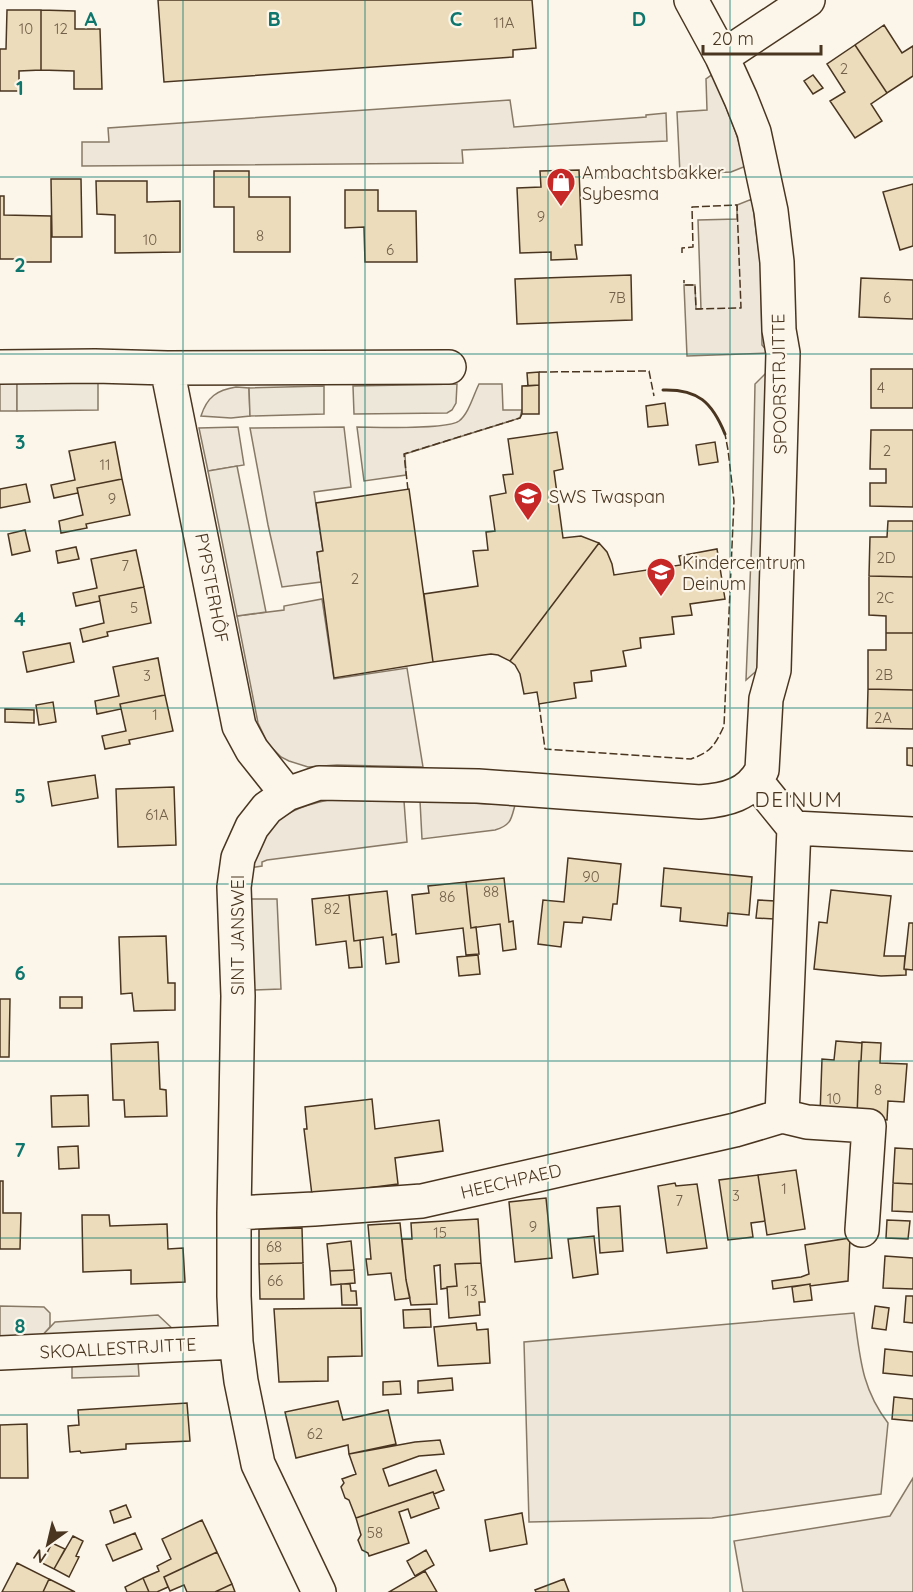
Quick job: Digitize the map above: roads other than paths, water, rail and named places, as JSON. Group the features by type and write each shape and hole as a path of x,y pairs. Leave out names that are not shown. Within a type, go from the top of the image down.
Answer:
{"street":[{"name":"SPOORSTRJITTE","path":"691,0 722,57 754,132 771,211 777,262 779,330 783,353 774,670 766,699 762,770 756,781"},
{"path":"722,57 808,0"},
{"path":"0,366 449,367"},
{"name":"PYPSTERHÔF","path":"167,368 239,726 252,750 287,794"},
{"path":"756,781 794,828 782,1116"},
{"name":"SINT JANSWEI","path":"319,1592 258,1464 241,1381 236,1342 234,1213 238,996 234,887 238,858 252,827 267,808 287,794 319,783 478,786 700,802 716,801 746,790 756,781"},
{"path":"794,828 913,834"},
{"name":"HEECHPAED","path":"234,1213 422,1201 735,1130 782,1116 807,1122 869,1126 862,1230"},
{"name":"SKOALLESTRJITTE","path":"0,1353 236,1342"}],"place":[{"name":"Ambachtsbakker Sybesma","path":"561,208"},
{"name":"SWS Twaspan","path":"528,522"},
{"name":"Kindercentrum Deinum","path":"661,598"}],"district":[{"name":"DEINUM","path":"799,799"}]}
